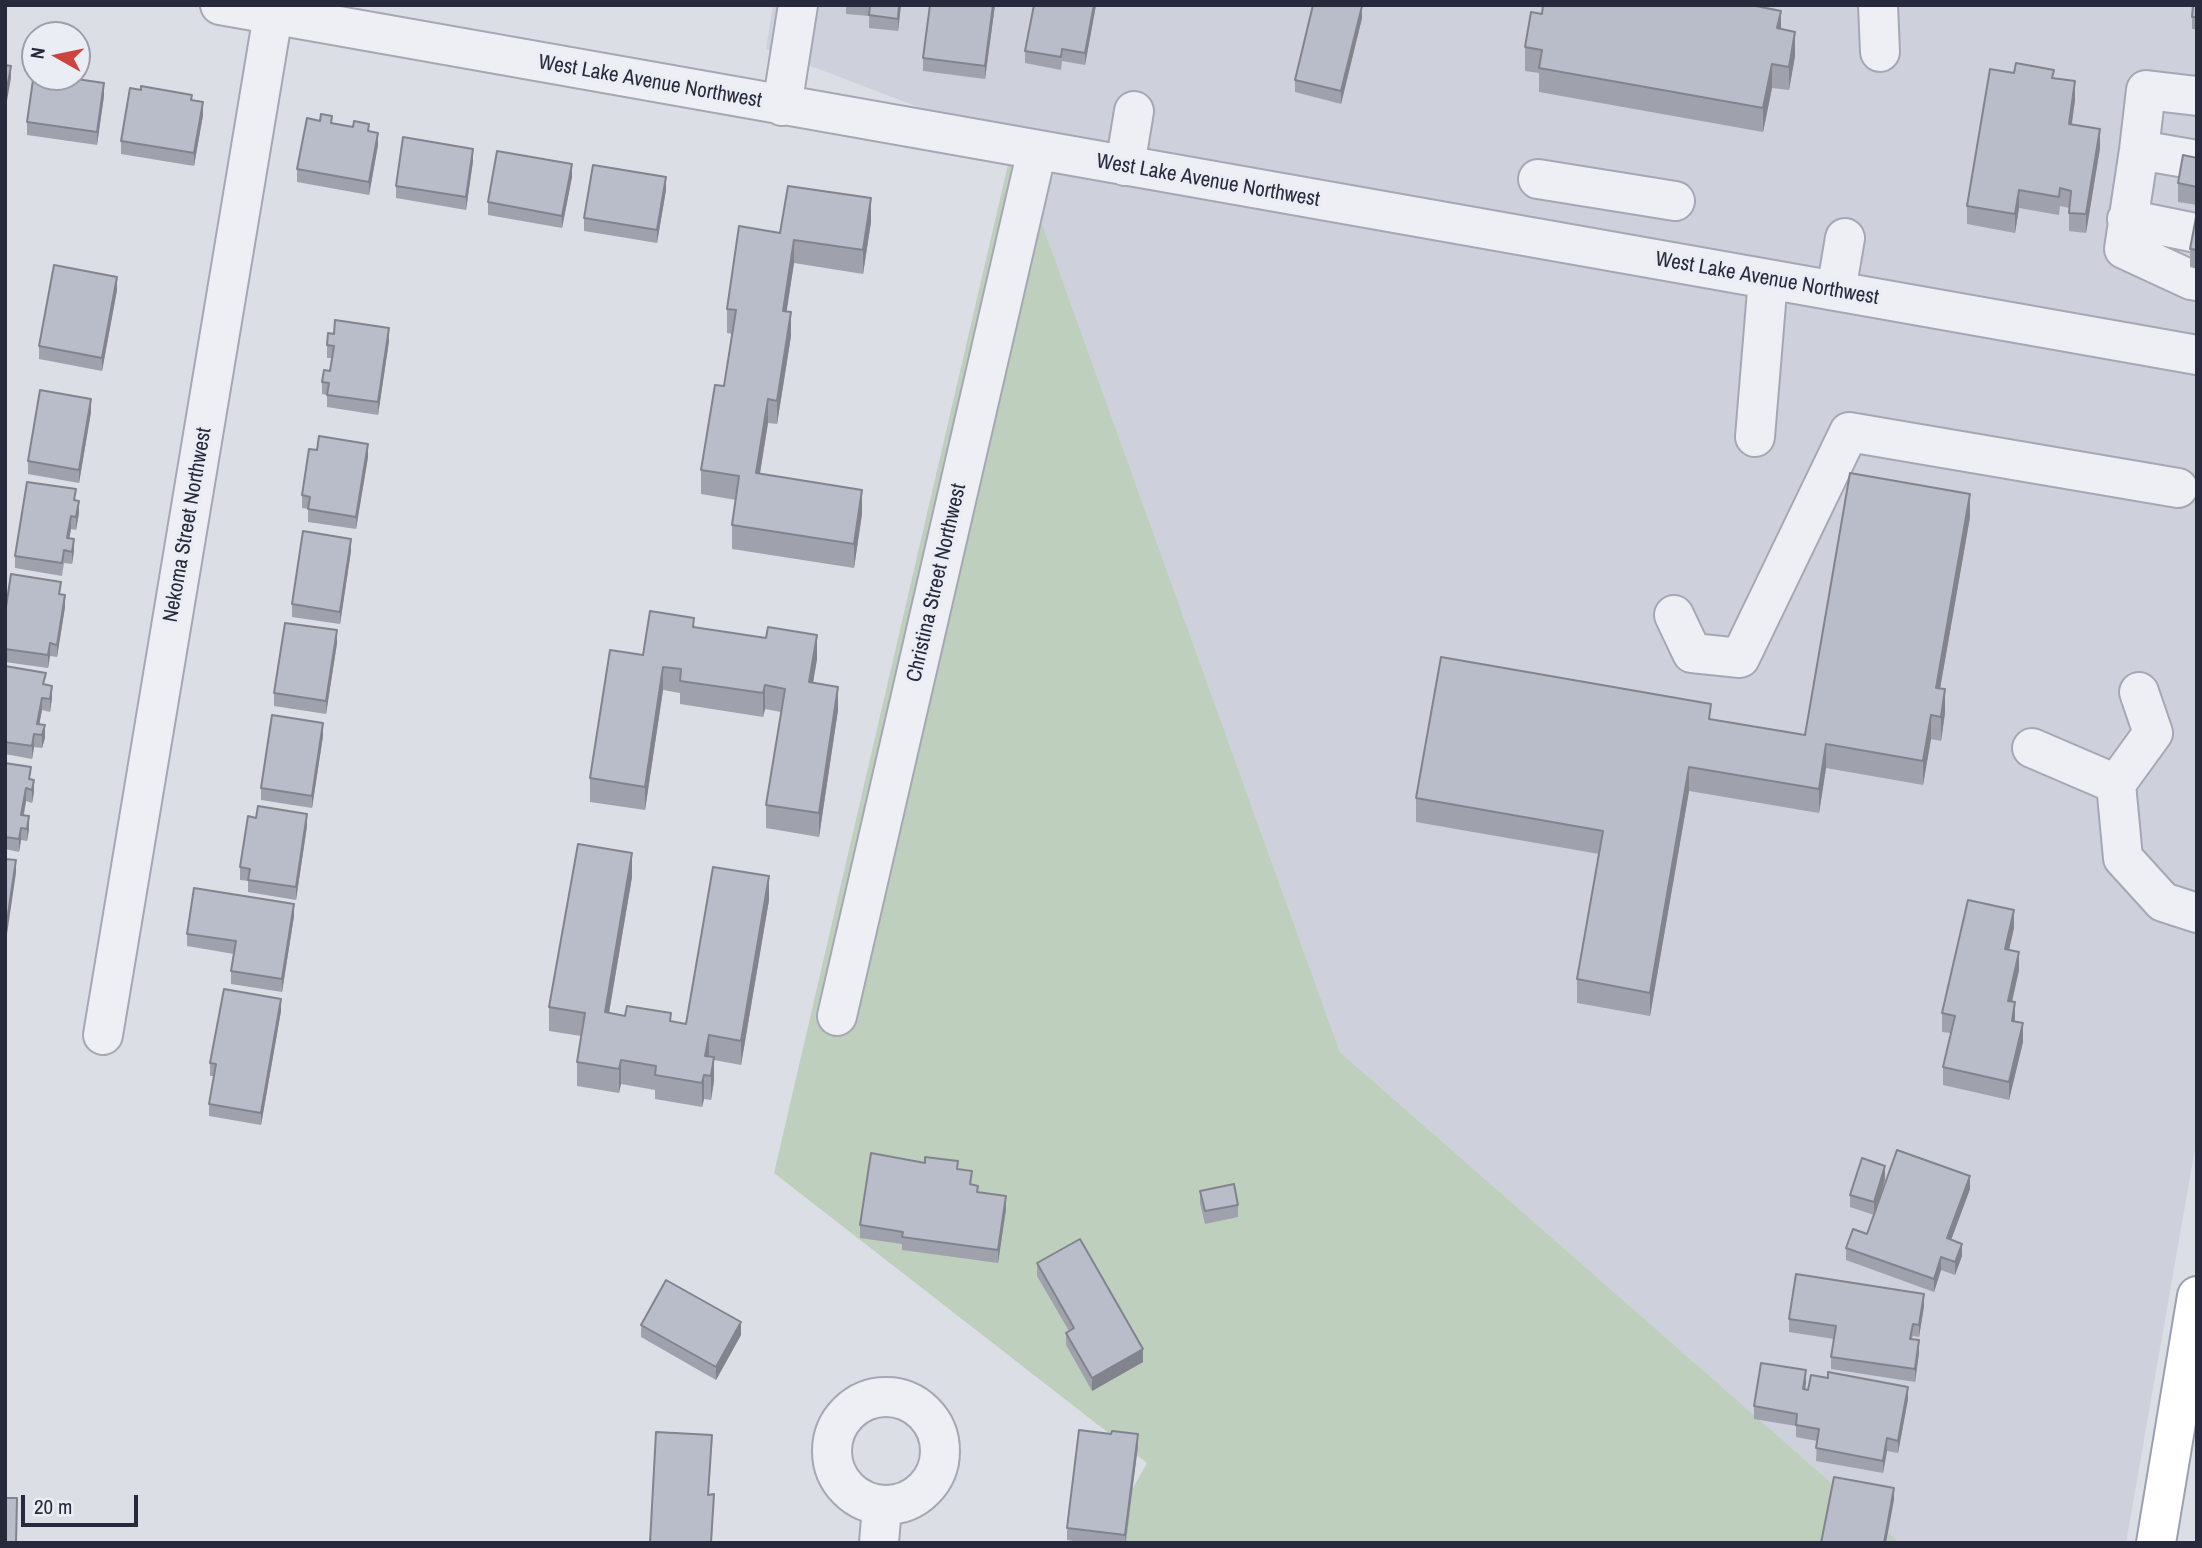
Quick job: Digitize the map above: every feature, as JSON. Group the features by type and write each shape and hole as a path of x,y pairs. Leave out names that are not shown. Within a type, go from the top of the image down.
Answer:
{"main road":[{"path":"2156,1543 2197,1296"}],"street":[{"name":"West Lake Avenue Northwest","path":"220,5 2197,355"},
{"path":"782,106 798,5"},
{"path":"1878,5 1880,52"},
{"name":"Nekoma Street Northwest","path":"103,1035 274,15"},
{"path":"2197,96 2146,90 2140,150 2124,249 2197,281"},
{"path":"1125,166 1134,111"},
{"name":"Christina Street Northwest","path":"837,1016 1037,150"},
{"path":"2140,150 2197,160"},
{"path":"1540,239 1546,180 1675,201"},
{"path":"2127,219 2196,233"},
{"path":"1836,291 1845,238"},
{"path":"1755,437 1768,279"},
{"path":"1674,615 1692,653 1740,657 1849,432 2178,488"},
{"path":"2139,692 2153,733 2116,784 2123,858 2163,902 2197,914"},
{"path":"2032,748 2116,784"}],"shaded area":[{"path":"773,5 2197,5 2197,1137 2126,1543 1900,1543 1340,1052 1013,143 766,49"}],"green space":[{"path":"1013,143 1340,1052 1900,1543 1102,1543 1147,1463 774,1173"}],"building":[{"path":"870,5 899,5 898,19 869,15"},
{"path":"930,5 993,5 985,66 923,58"},
{"path":"1034,5 1094,5 1085,53 1062,49 1061,57 1025,51"},
{"path":"1313,5 1362,6 1341,91 1295,80"},
{"path":"1543,5 1751,5 1781,11 1777,28 1795,32 1789,67 1772,64 1763,108 1539,68 1542,50 1525,47 1531,12 1542,14"},
{"path":"2193,5 2197,5 2197,17 2192,17"},
{"path":"2016,63 2054,70 2052,78 2075,81 2069,124 2100,129 2086,214 2069,213 2071,191 2060,188 2059,197 2019,190 2015,214 1967,206 1990,69 2014,73"},
{"path":"5,65 11,66 5,99"},
{"path":"91,81 104,83 97,132 27,122 31,91 91,91"},
{"path":"141,86 192,95 191,100 203,102 194,153 121,141 130,88 141,90"},
{"path":"321,114 332,116 331,123 353,127 354,121 369,124 368,131 378,133 369,182 297,169 307,118 320,121"},
{"path":"403,137 473,149 466,197 396,186"},
{"path":"497,151 572,164 562,216 488,202"},
{"path":"2183,155 2197,158 2197,187 2178,183"},
{"path":"593,165 666,177 657,230 584,218"},
{"path":"788,186 871,198 863,250 794,240 783,311 791,312 777,401 768,399 756,473 862,490 854,544 732,525 739,476 701,470 715,385 724,386 736,310 727,309 739,226 780,233"},
{"path":"2197,212 2197,250 2190,249"},
{"path":"54,265 117,277 102,358 39,346"},
{"path":"335,320 389,328 378,402 327,395 329,383 322,382 324,370 330,371 334,346 327,345 328,333 334,334"},
{"path":"40,390 91,399 79,470 28,461"},
{"path":"319,436 368,444 356,517 308,509 310,497 302,495 309,449 317,450"},
{"path":"1850,473 1970,494 1936,688 1945,689 1941,717 1931,715 1923,761 1826,744 1819,789 1689,767 1650,993 1577,979 1603,831 1416,798 1441,657 1711,704 1709,719 1805,735"},
{"path":"27,482 76,489 74,500 79,501 76,517 71,516 67,538 74,539 72,552 64,550 62,563 15,556"},
{"path":"303,531 351,539 340,612 292,604"},
{"path":"11,574 61,582 59,594 65,595 57,645 50,643 48,655 5,649 5,614"},
{"path":"650,611 694,618 693,627 766,638 768,627 817,635 809,682 838,687 819,813 766,805 785,689 765,685 763,693 680,681 681,669 663,667 645,787 590,778 610,650 643,655"},
{"path":"285,623 337,630 326,701 274,693"},
{"path":"5,666 46,673 43,684 52,686 50,699 42,698 37,724 45,725 42,735 34,734 32,746 5,742"},
{"path":"272,715 323,723 312,796 261,788"},
{"path":"5,763 31,767 29,779 34,780 32,790 26,788 21,815 29,816 27,829 21,828 19,839 5,837"},
{"path":"258,806 307,814 296,887 248,880 250,869 240,867 248,816 256,818"},
{"path":"578,844 632,853 605,1012 625,1016 627,1006 671,1013 670,1021 686,1024 713,867 769,876 741,1041 709,1035 705,1056 714,1057 711,1076 704,1075 702,1083 655,1075 656,1066 621,1060 619,1069 577,1062 585,1013 549,1007"},
{"path":"5,859 16,860 6,928 5,928"},
{"path":"194,888 294,904 282,979 231,971 236,941 187,934"},
{"path":"1968,900 2014,910 2005,949 2019,952 2008,1001 2015,1002 2012,1021 2023,1023 2009,1082 1943,1067 1955,1016 1942,1013"},
{"path":"224,989 281,999 261,1113 209,1104 216,1064 210,1063"},
{"path":"1897,1150 1970,1176 1947,1238 1962,1244 1955,1262 1941,1257 1934,1279 1846,1248 1853,1229 1867,1234"},
{"path":"871,1153 925,1163 925,1157 958,1161 957,1169 972,1171 970,1184 978,1186 977,1192 1006,1196 998,1250 902,1237 903,1232 860,1225"},
{"path":"1862,1158 1885,1166 1874,1202 1850,1195"},
{"path":"1234,1184 1238,1205 1205,1211 1200,1191"},
{"path":"1080,1239 1143,1349 1092,1378 1066,1333 1074,1328 1037,1263"},
{"path":"1796,1274 1924,1294 1919,1325 1913,1324 1910,1339 1919,1340 1915,1369 1831,1357 1836,1326 1789,1319"},
{"path":"666,1280 741,1322 716,1367 641,1325"},
{"path":"1761,1363 1806,1370 1803,1389 1808,1390 1811,1375 1828,1378 1828,1372 1908,1387 1898,1441 1887,1438 1883,1461 1816,1448 1819,1429 1796,1425 1797,1414 1754,1406"},
{"path":"1079,1430 1138,1434 1125,1535 1067,1528"},
{"path":"656,1432 712,1435 708,1495 714,1494 711,1543 650,1543"},
{"path":"1834,1477 1894,1488 1884,1543 1821,1543"},
{"path":"5,1498 17,1498 16,1543 5,1543"}]}
